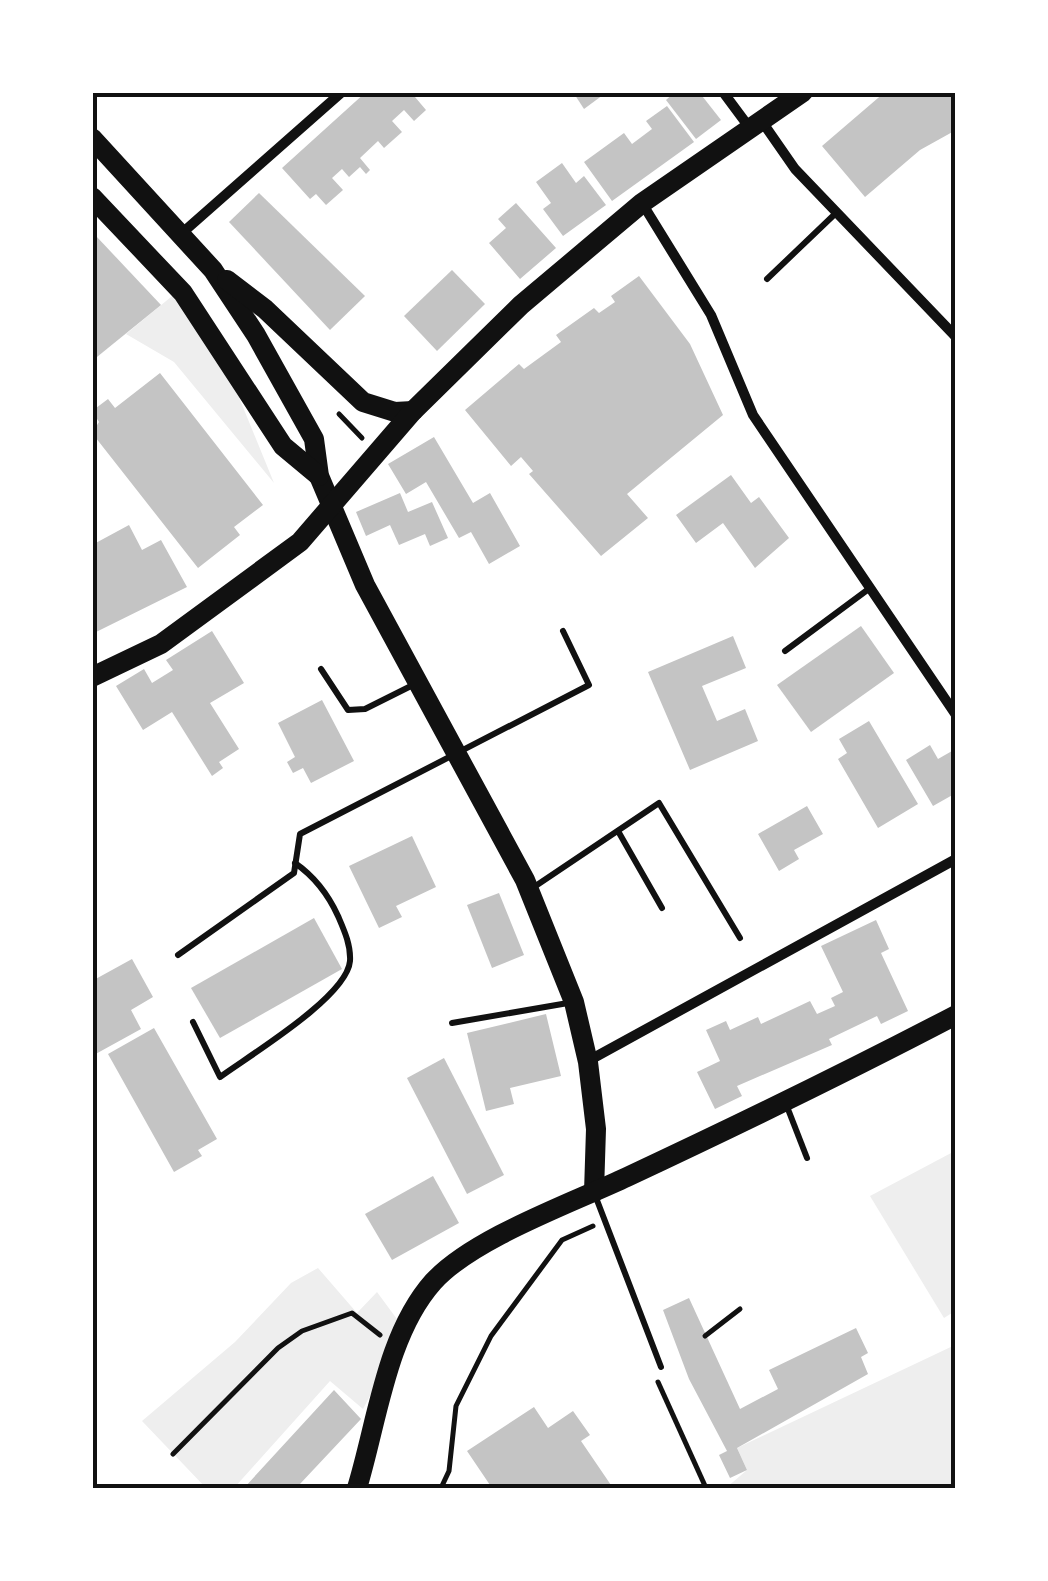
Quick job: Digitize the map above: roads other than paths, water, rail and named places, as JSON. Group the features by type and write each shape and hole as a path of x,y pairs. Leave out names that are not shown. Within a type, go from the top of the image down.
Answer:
{"highway":[{"path":"92,676 161,644 300,542 413,411 521,305 642,203 803,92"},
{"path":"92,138 213,270 314,438 319,476 365,585 529,890 574,1002 588,1062 596,1129 594,1192"},
{"path":"92,197 184,293 222,345 283,446 319,476"},
{"path":"213,270 265,309 362,402 396,412 413,411"},
{"path":"357,1488 397,1349 413,1310 434,1282 458,1260 785,1103 956,1015"}],"street":[{"path":"181,234 342,92"},
{"path":"724,92 956,337"},
{"path":"642,203 711,315 753,414 956,715"},
{"path":"588,1062 956,859"}],"lane":[{"path":"767,279 836,213"},
{"path":"785,651 870,588"},
{"path":"178,955 294,873 300,834 588,685 563,630"},
{"path":"321,669 348,710 364,709 419,682"},
{"path":"529,890 659,803 740,938"},
{"path":"618,830 662,908"},
{"path":"193,1022 220,1077 308,1012 342,980 350,962 347,938 312,874 295,863"},
{"path":"452,1023 574,1002"},
{"path":"785,1103 807,1158"},
{"path":"594,1192 659,1362"}]}
